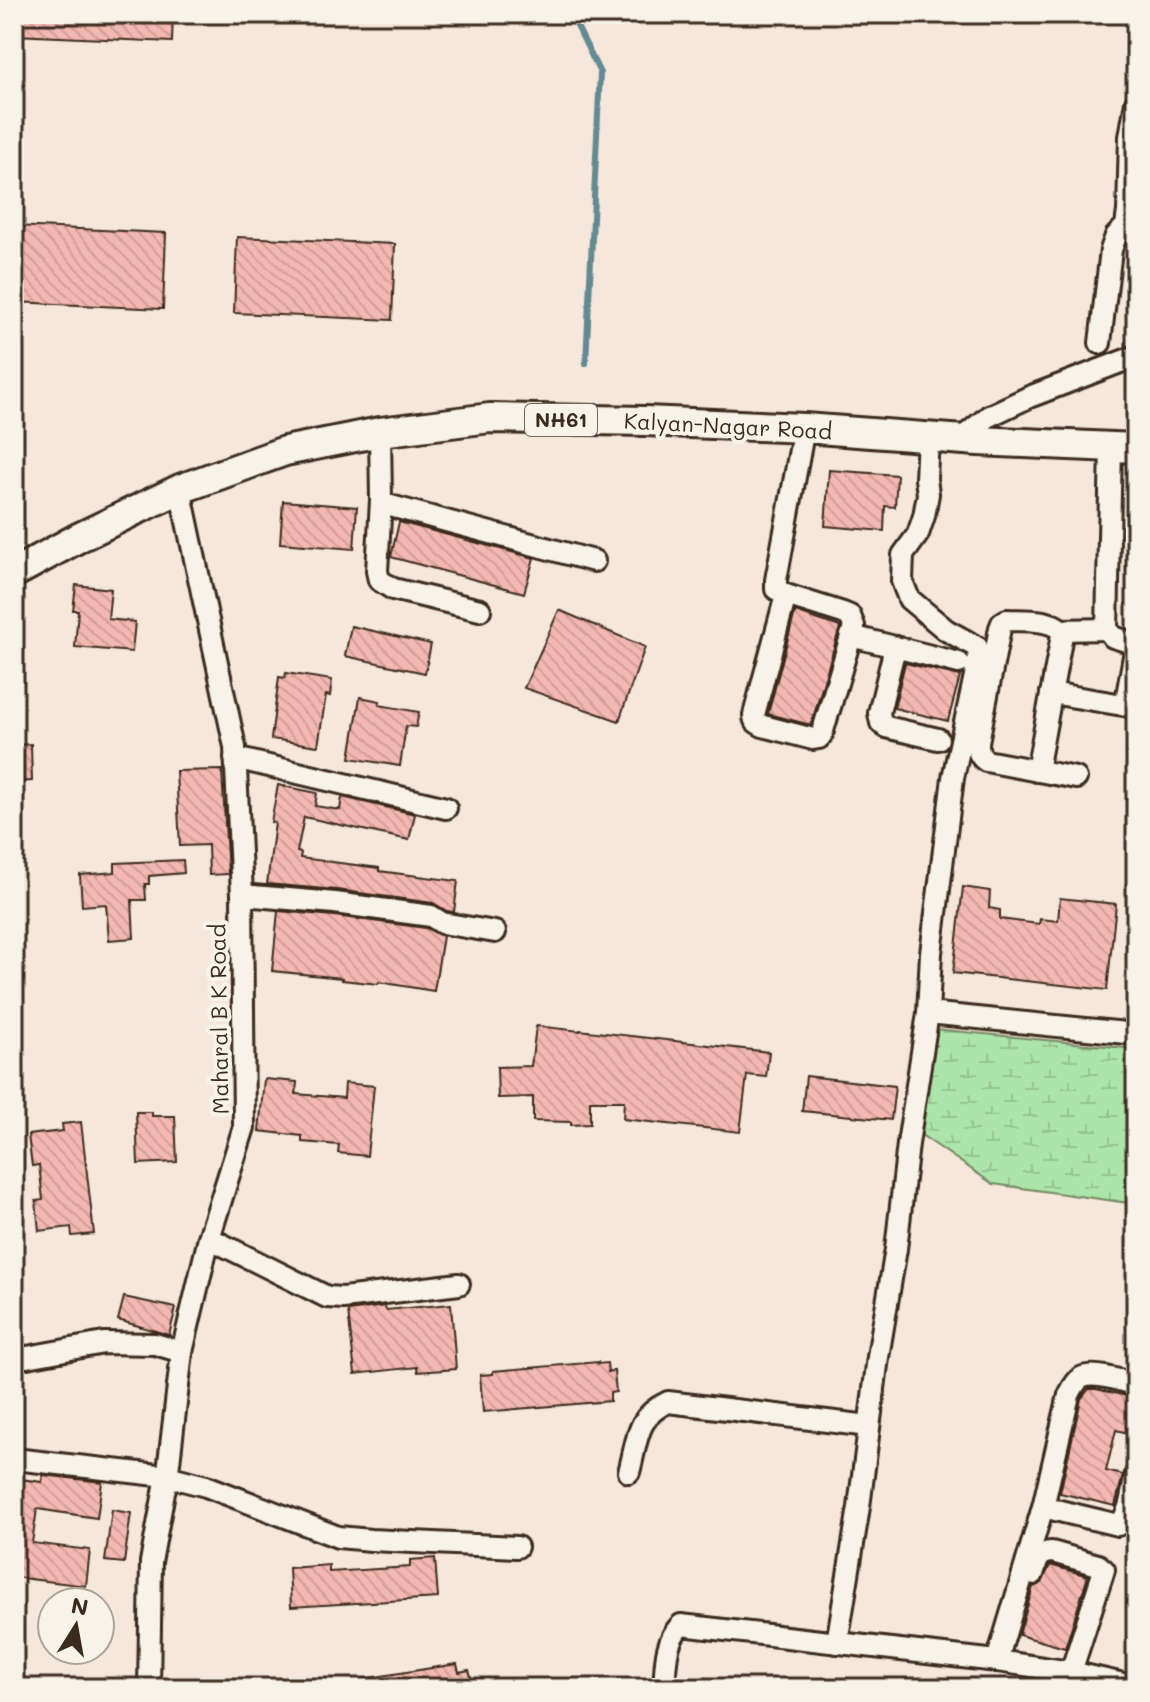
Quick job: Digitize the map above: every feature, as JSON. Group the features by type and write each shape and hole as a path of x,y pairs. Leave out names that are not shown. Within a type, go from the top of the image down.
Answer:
{"highway":[{"name":"Kalyan-Nagar Road","path":"14,573 180,489 285,451 380,432 490,418 804,428 1123,448"}],"street":[{"path":"1100,343 1111,250 1116,236 1131,226 1128,211 1130,137 1136,102"},
{"path":"960,440 989,416 1029,397 1136,356"},
{"path":"786,595 754,715 757,723 819,738 854,626 850,616 776,589 804,428"},
{"path":"380,432 379,580 393,589 480,610"},
{"path":"837,1643 928,1013 931,953 953,778 979,657 977,647 946,630 909,599 902,581 903,555 918,534 928,494 928,437"},
{"path":"1123,448 1107,629 1113,637 1136,644 1126,701 1132,707"},
{"name":"Maharal B K Road","path":"149,1688 151,1562 167,1476 182,1352 209,1238 244,1127 242,895 235,747 180,489"},
{"path":"381,500 387,505 594,561"},
{"path":"1037,771 1062,635 1058,626 1050,623 1007,620 1002,623 978,752 986,761 1037,771 1076,778"},
{"path":"1061,630 1107,629"},
{"path":"851,636 959,663"},
{"path":"895,647 879,713 881,723 886,727 938,739"},
{"path":"1051,693 1132,707"},
{"path":"235,758 446,808"},
{"path":"242,895 415,913 431,916 442,923 495,932"},
{"path":"928,1013 1136,1034"},
{"path":"209,1238 327,1297 343,1298 459,1284"},
{"path":"14,1356 27,1357 104,1343 155,1344 182,1352"},
{"path":"1004,1662 1069,1395 1083,1376 1092,1375 1136,1385"},
{"path":"629,1472 643,1419 654,1408 668,1402 869,1426"},
{"path":"14,1459 167,1476 206,1486 338,1537 517,1547"},
{"path":"1043,1507 1118,1525 1126,1514 1136,1474"},
{"path":"1004,1662 1039,1556 1052,1552 1098,1565 1104,1570 1071,1672"},
{"path":"664,1688 667,1651 672,1634 681,1625 1004,1662 1071,1672 1136,1687"}],"green space":[{"path":"934,1029 1136,1049 1136,1204 993,1184 914,1130"}],"building":[{"path":"15,14 173,14 172,42 14,35"},
{"path":"14,226 166,233 163,309 14,302"},
{"path":"237,237 395,244 392,320 234,313"},
{"path":"829,470 897,475 895,507 885,506 884,531 825,526"},
{"path":"283,501 357,507 354,549 280,543"},
{"path":"399,522 534,558 524,593 391,557"},
{"path":"76,585 111,589 108,619 135,622 132,652 75,647 78,610 73,610"},
{"path":"559,610 645,647 619,721 524,688"},
{"path":"795,612 840,627 811,725 768,714"},
{"path":"351,626 431,644 425,673 345,656"},
{"path":"905,663 960,676 948,721 894,708"},
{"path":"286,673 332,680 330,696 326,695 318,746 271,739 279,677 285,678"},
{"path":"360,697 380,701 379,705 419,712 416,727 406,726 400,766 350,758"},
{"path":"31,744 32,781 14,782 14,745"},
{"path":"222,770 228,874 209,875 208,845 180,846 176,771"},
{"path":"278,785 317,793 315,806 340,810 342,797 415,814 409,840 304,817 297,852 301,853 300,858 458,881 454,912 433,903 267,884 275,823 271,822"},
{"path":"183,860 184,873 149,876 149,884 145,884 146,900 132,900 134,938 109,940 106,904 82,906 80,875 115,872 115,863"},
{"path":"963,887 990,891 989,908 1000,910 1000,919 1039,924 1040,919 1058,921 1060,898 1116,904 1107,990 953,973"},
{"path":"278,911 426,928 443,936 434,991 272,971"},
{"path":"536,1026 769,1052 766,1077 747,1075 740,1132 623,1119 624,1101 590,1101 590,1124 533,1121 533,1097 498,1098 497,1067 531,1066"},
{"path":"806,1076 895,1086 891,1120 802,1111"},
{"path":"264,1079 297,1082 296,1094 344,1098 345,1083 374,1086 367,1156 338,1153 339,1145 302,1142 302,1136 259,1131"},
{"path":"136,1112 175,1116 177,1162 138,1164"},
{"path":"81,1122 94,1234 72,1236 71,1227 39,1231 36,1201 43,1200 39,1165 32,1166 28,1135 63,1131 62,1124"},
{"path":"124,1297 176,1308 169,1335 118,1320"},
{"path":"451,1304 456,1369 418,1372 417,1367 355,1374 348,1311 385,1306 386,1310"},
{"path":"607,1363 608,1372 614,1371 616,1392 610,1393 610,1401 483,1412 480,1375 493,1374 493,1371"},
{"path":"1089,1389 1136,1398 1136,1435 1116,1430 1106,1471 1123,1475 1115,1506 1060,1493 1081,1399"},
{"path":"43,1475 102,1482 97,1518 37,1509 32,1543 90,1550 86,1586 14,1577 14,1478 42,1482"},
{"path":"112,1510 131,1513 124,1563 105,1561"},
{"path":"435,1558 438,1598 291,1607 289,1568 329,1565 329,1572 410,1567 410,1560"},
{"path":"1050,1565 1088,1576 1065,1648 1019,1635 1033,1587 1042,1583"},
{"path":"457,1664 459,1672 469,1670 474,1688 363,1688 362,1679"}],"waterway":[{"path":"571,14 600,73 586,363"}]}
